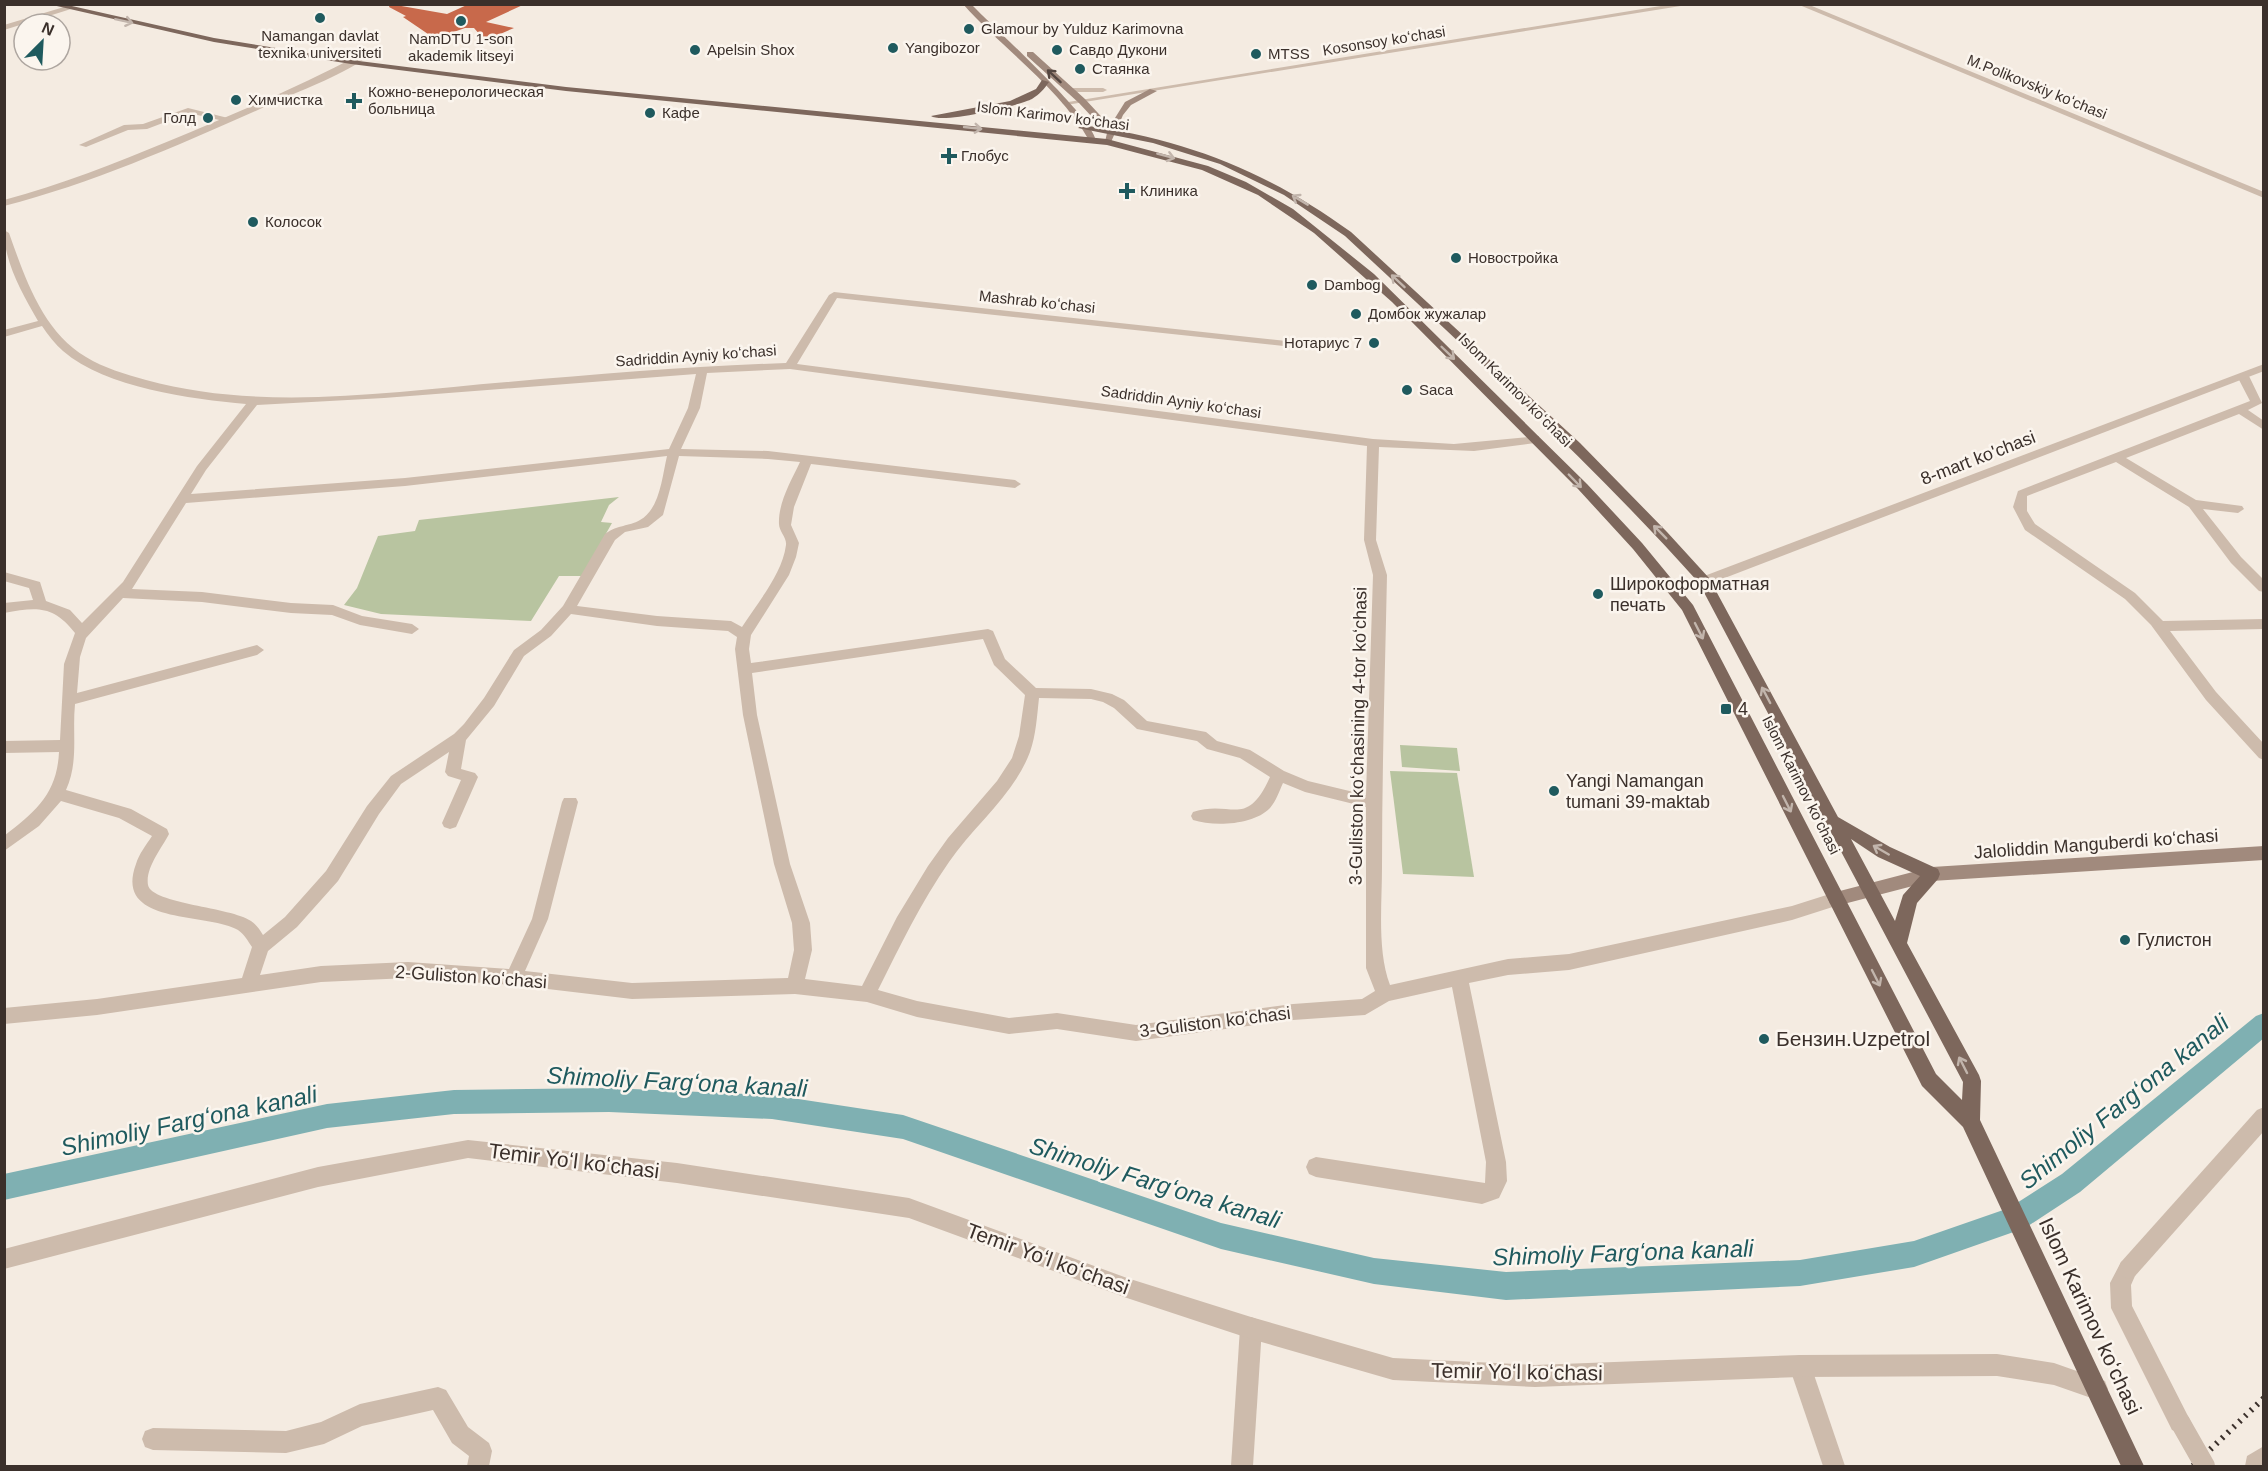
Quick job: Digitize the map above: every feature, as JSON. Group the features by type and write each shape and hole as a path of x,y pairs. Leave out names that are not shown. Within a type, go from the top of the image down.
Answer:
{"main road":[{"name":"Islom Karimov koʻchasi","path":"51,4 214,40 351,62 566,89 1107,142 1178,159 1216,172 1258,191 1295,213 1329,240 1397,303 1535,439 1656,565 1688,608 1929,1080 1970,1121 2133,1467"},
{"name":"Islom Karimov koʻchasi","path":"89,4 241,36 363,56 582,83 985,119"},
{"path":"966,4 1066,104 1088,129 1093,140"},
{"path":"998,22 1082,101 1110,131"},
{"path":"934,116 1024,100 1039,93 1045,82"},
{"path":"1107,142 1122,107 1133,98 1153,91"},
{"name":"Islom Karimov koʻchasi","path":"1069,127 1110,131 1197,154 1245,170 1316,209 1348,234 1548,421 1673,545 1704,581 1972,1081 1970,1121"},
{"path":"1833,820 1884,852 1932,874 1909,900 1899,941"},
{"name":"Jaloliddin Manguberdi koʻchasi","path":"1836,899 1932,874 2264,853"}],"street":[{"name":"Kosonsoy koʻchasi","path":"1070,90 1110,90 1156,85 1648,4"},
{"name":"Kosonsoy koʻchasi","path":"1066,104 1690,4"},
{"name":"M.Polikovskiy koʻchasi","path":"1800,4 2264,195"},
{"path":"4,28 66,9"},
{"path":"4,203 67,183 228,119 295,91 363,56"},
{"path":"83,145 127,127 144,127 188,110 228,119"},
{"name":"Sadriddin Ayniy koʻchasi","path":"4,233 10,269 45,322 67,348 88,362 118,375 206,396 254,401 356,397 703,368 790,366 1373,443 1463,449 1535,439"},
{"name":"Mashrab koʻchasi","path":"790,366 834,295 1320,347"},
{"path":"4,334 45,322"},
{"name":"8-mart ko'chasi","path":"1704,581 2264,367"},
{"path":"248,985 261,947 291,922 332,876 373,810 396,780 459,738 489,702 519,653 546,633 568,609 610,537 621,529 643,524 658,512 674,452 694,408 703,368"},
{"path":"2243,376 2260,404 2022,494 2018,503 2020,514 2030,527 2130,596 2159,626 2211,696 2264,754"},
{"path":"4,845 34,821 57,794 66,769 69,746 67,716 76,641 139,570 201,469 254,401"},
{"path":"2241,410 2264,427"},
{"name":"3-Guliston koʻchasining 4-tor koʻchasi","path":"1373,443 1370,540 1380,575 1380,647 1374,803 1375,968 1385,994"},
{"path":"183,499 405,482 674,452 768,455 1015,484"},
{"path":"2118,458 2193,504 2236,561 2264,588"},
{"path":"795,986 803,950 801,923 782,864 750,715 742,649 744,635 782,575 789,557 793,543 785,525 788,507 807,460"},
{"path":"2193,504 2238,509"},
{"path":"4,576 35,585 40,602"},
{"path":"119,593 202,597 272,606 333,610 360,620 412,628"},
{"path":"4,608 40,602 66,612 82,632"},
{"path":"568,609 657,621 731,626 744,635"},
{"path":"2159,626 2264,624"},
{"path":"744,669 988,634 999,661 1033,693 1091,694 1107,698 1119,704 1142,725 1201,736 1212,745 1245,754 1279,775 1315,789 1374,803"},
{"path":"69,700 257,650"},
{"path":"867,994 928,879 945,853 1005,781 1019,760 1025,745 1033,693"},
{"path":"450,823 470,777 453,772 459,738"},
{"path":"4,747 69,746"},
{"path":"1198,816 1225,815 1254,810 1262,806 1279,775"},
{"path":"57,794 130,815 150,824 161,834 146,855 140,888 144,895 155,904 222,917 245,925 261,947"},
{"path":"514,976 540,920 570,802"},
{"name":"3-Guliston koʻchasi","path":"795,986 867,994 917,1009 1009,1026 1057,1021 1136,1033 1293,1012 1365,1007 1385,994 1459,977 1508,967 1569,962 1792,913 1836,899"},
{"name":"2-Guliston koʻchasi","path":"4,1016 97,1007 321,974 408,970 514,976 567,985 632,991 795,986"},
{"path":"1316,1167 1482,1194 1492,1191 1497,1181 1496,1162 1459,977"},
{"path":"2205,1467 2121,1308 2120,1283 2128,1269 2264,1116"},
{"name":"Temir Yoʻl koʻchasi","path":"4,1259 318,1177 468,1149 677,1173 909,1208 1126,1288 1251,1328 1393,1369 1535,1376 1800,1366 1997,1365 2054,1374 2097,1389"},
{"path":"1242,1467 1251,1328"},
{"path":"1800,1366 1834,1467"},
{"path":"153,1439 286,1442 324,1433 360,1415 438,1398 460,1435 481,1451 478,1467"}],"green space":[{"path":"619,497 609,505 601,522 612,523 582,576 559,576 531,621 381,614 344,605 357,588 378,536 415,531 419,520"},
{"path":"1400,745 1457,748 1460,771 1402,767"},
{"path":"1390,771 1457,773 1474,877 1403,874"}],"building":[{"name":"NamDTU 1-son akademik litseyi","path":"390,4 447,14 469,4 525,4 486,22 514,28 491,38 481,36 474,28 465,28 445,35 428,34 403,17 406,16 389,7"}],"waterway":[{"name":"Shimoliy Fargʻona kanali","path":"4,1187 327,1116 454,1102 609,1100 772,1107 903,1127 1221,1236 1374,1271 1506,1286 1800,1273 1914,1254 2016,1219 2071,1183 2264,1023"}],"railway":[{"path":"2193,1466 2264,1398"}],"place":[{"name":"Namangan davlat texnika universiteti","path":"320,18"},
{"name":"NamDTU 1-son akademik litseyi","path":"461,21"},
{"name":"Glamour by Yulduz Karimovna","path":"969,29"},
{"name":"Yangibozor","path":"893,48"},
{"name":"Apelsin Shox","path":"695,50"},
{"name":"Савдо Дукони","path":"1057,50"},
{"name":"MTSS","path":"1256,54"},
{"name":"Стаянка","path":"1080,69"},
{"name":"Химчистка","path":"236,100"},
{"name":"Кожно-венерологическая больница","path":"354,101"},
{"name":"Кафе","path":"650,113"},
{"name":"Голд","path":"208,118"},
{"name":"Глобус","path":"949,156"},
{"name":"Клиника","path":"1127,191"},
{"name":"Колосок","path":"253,222"},
{"name":"Новостройка","path":"1456,258"},
{"name":"Dambog","path":"1312,285"},
{"name":"Домбок жужалар","path":"1356,314"},
{"name":"Нотариус 7","path":"1374,343"},
{"name":"Saca","path":"1407,390"},
{"name":"Широкоформатная печать","path":"1598,594"},
{"name":"4","path":"1726,709"},
{"name":"Yangi Namangan tumani 39-maktab","path":"1554,791"},
{"name":"Гулистон","path":"2125,940"},
{"name":"Бензин.Uzpetrol","path":"1764,1039"}]}
